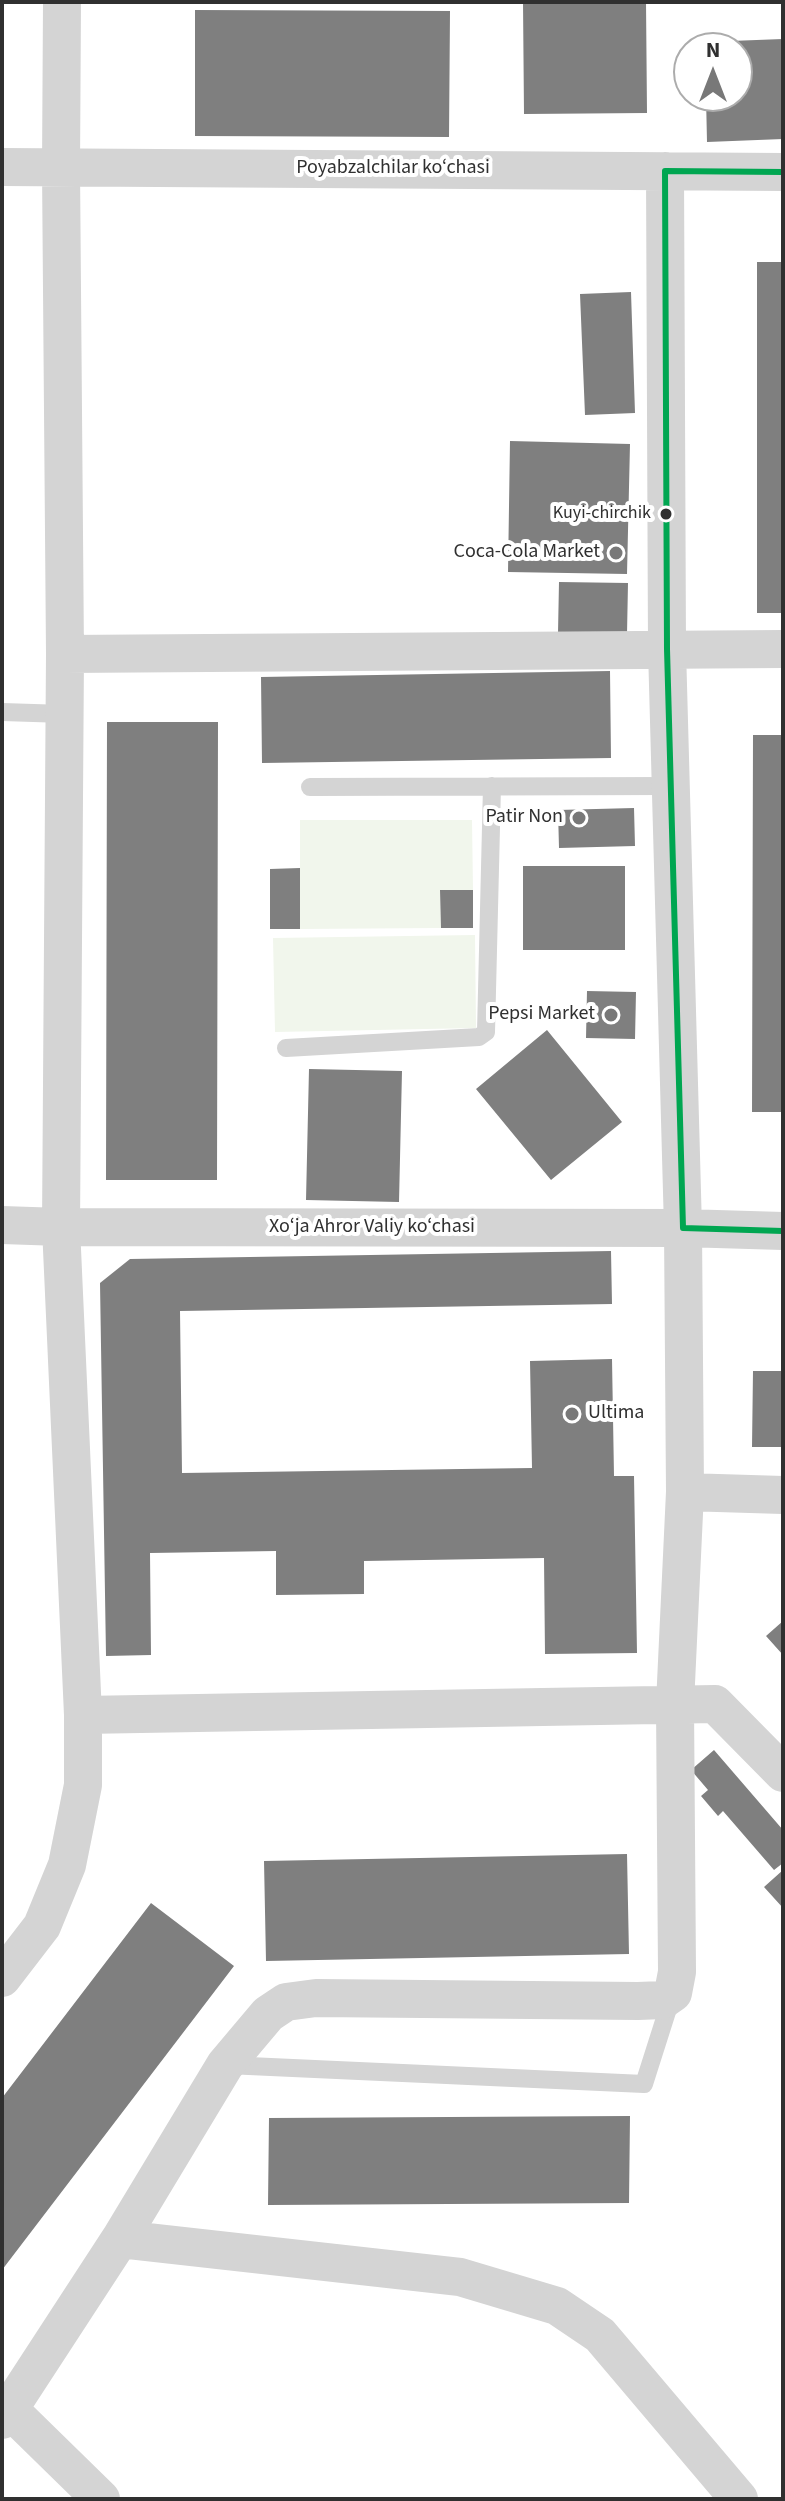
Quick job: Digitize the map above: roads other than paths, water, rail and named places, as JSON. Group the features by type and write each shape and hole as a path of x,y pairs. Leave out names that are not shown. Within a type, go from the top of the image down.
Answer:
{"street":[{"path":"2,1978 42,1926 67,1865 83,1785 83,1715 61,1227 65,714 62,2"},
{"name":"Poyabzalchilar ko‘chasi","path":"2,167 783,172"},
{"path":"101,2499 6,2415 120,2239 225,2065 268,2014 286,2002 316,1998 638,2001 663,2000 673,1993 677,1972 675,1704 685,1492 683,1228 667,649 665,171"},
{"path":"65,654 783,649"},
{"name":"Xo‘ja Ahror Valiy ko‘chasi","path":"2,1225 783,1231"},
{"path":"685,1492 783,1495"},
{"path":"83,1715 715,1704 783,1773"},
{"path":"120,2239 460,2277 557,2306 600,2335 739,2499"}],"lane":[{"path":"2,712 65,714"},
{"path":"286,1048 479,1037 486,1032 492,786"},
{"path":"310,787 670,786"},
{"path":"225,2065 644,2084 673,1993"}],"place":[{"name":"Kuyi-chirchik","path":"666,514"},
{"name":"Coca-Cola Market","path":"616,553"},
{"name":"Patir Non","path":"579,818"},
{"name":"Pepsi Market","path":"611,1015"},
{"name":"Ultima","path":"572,1414"}]}
